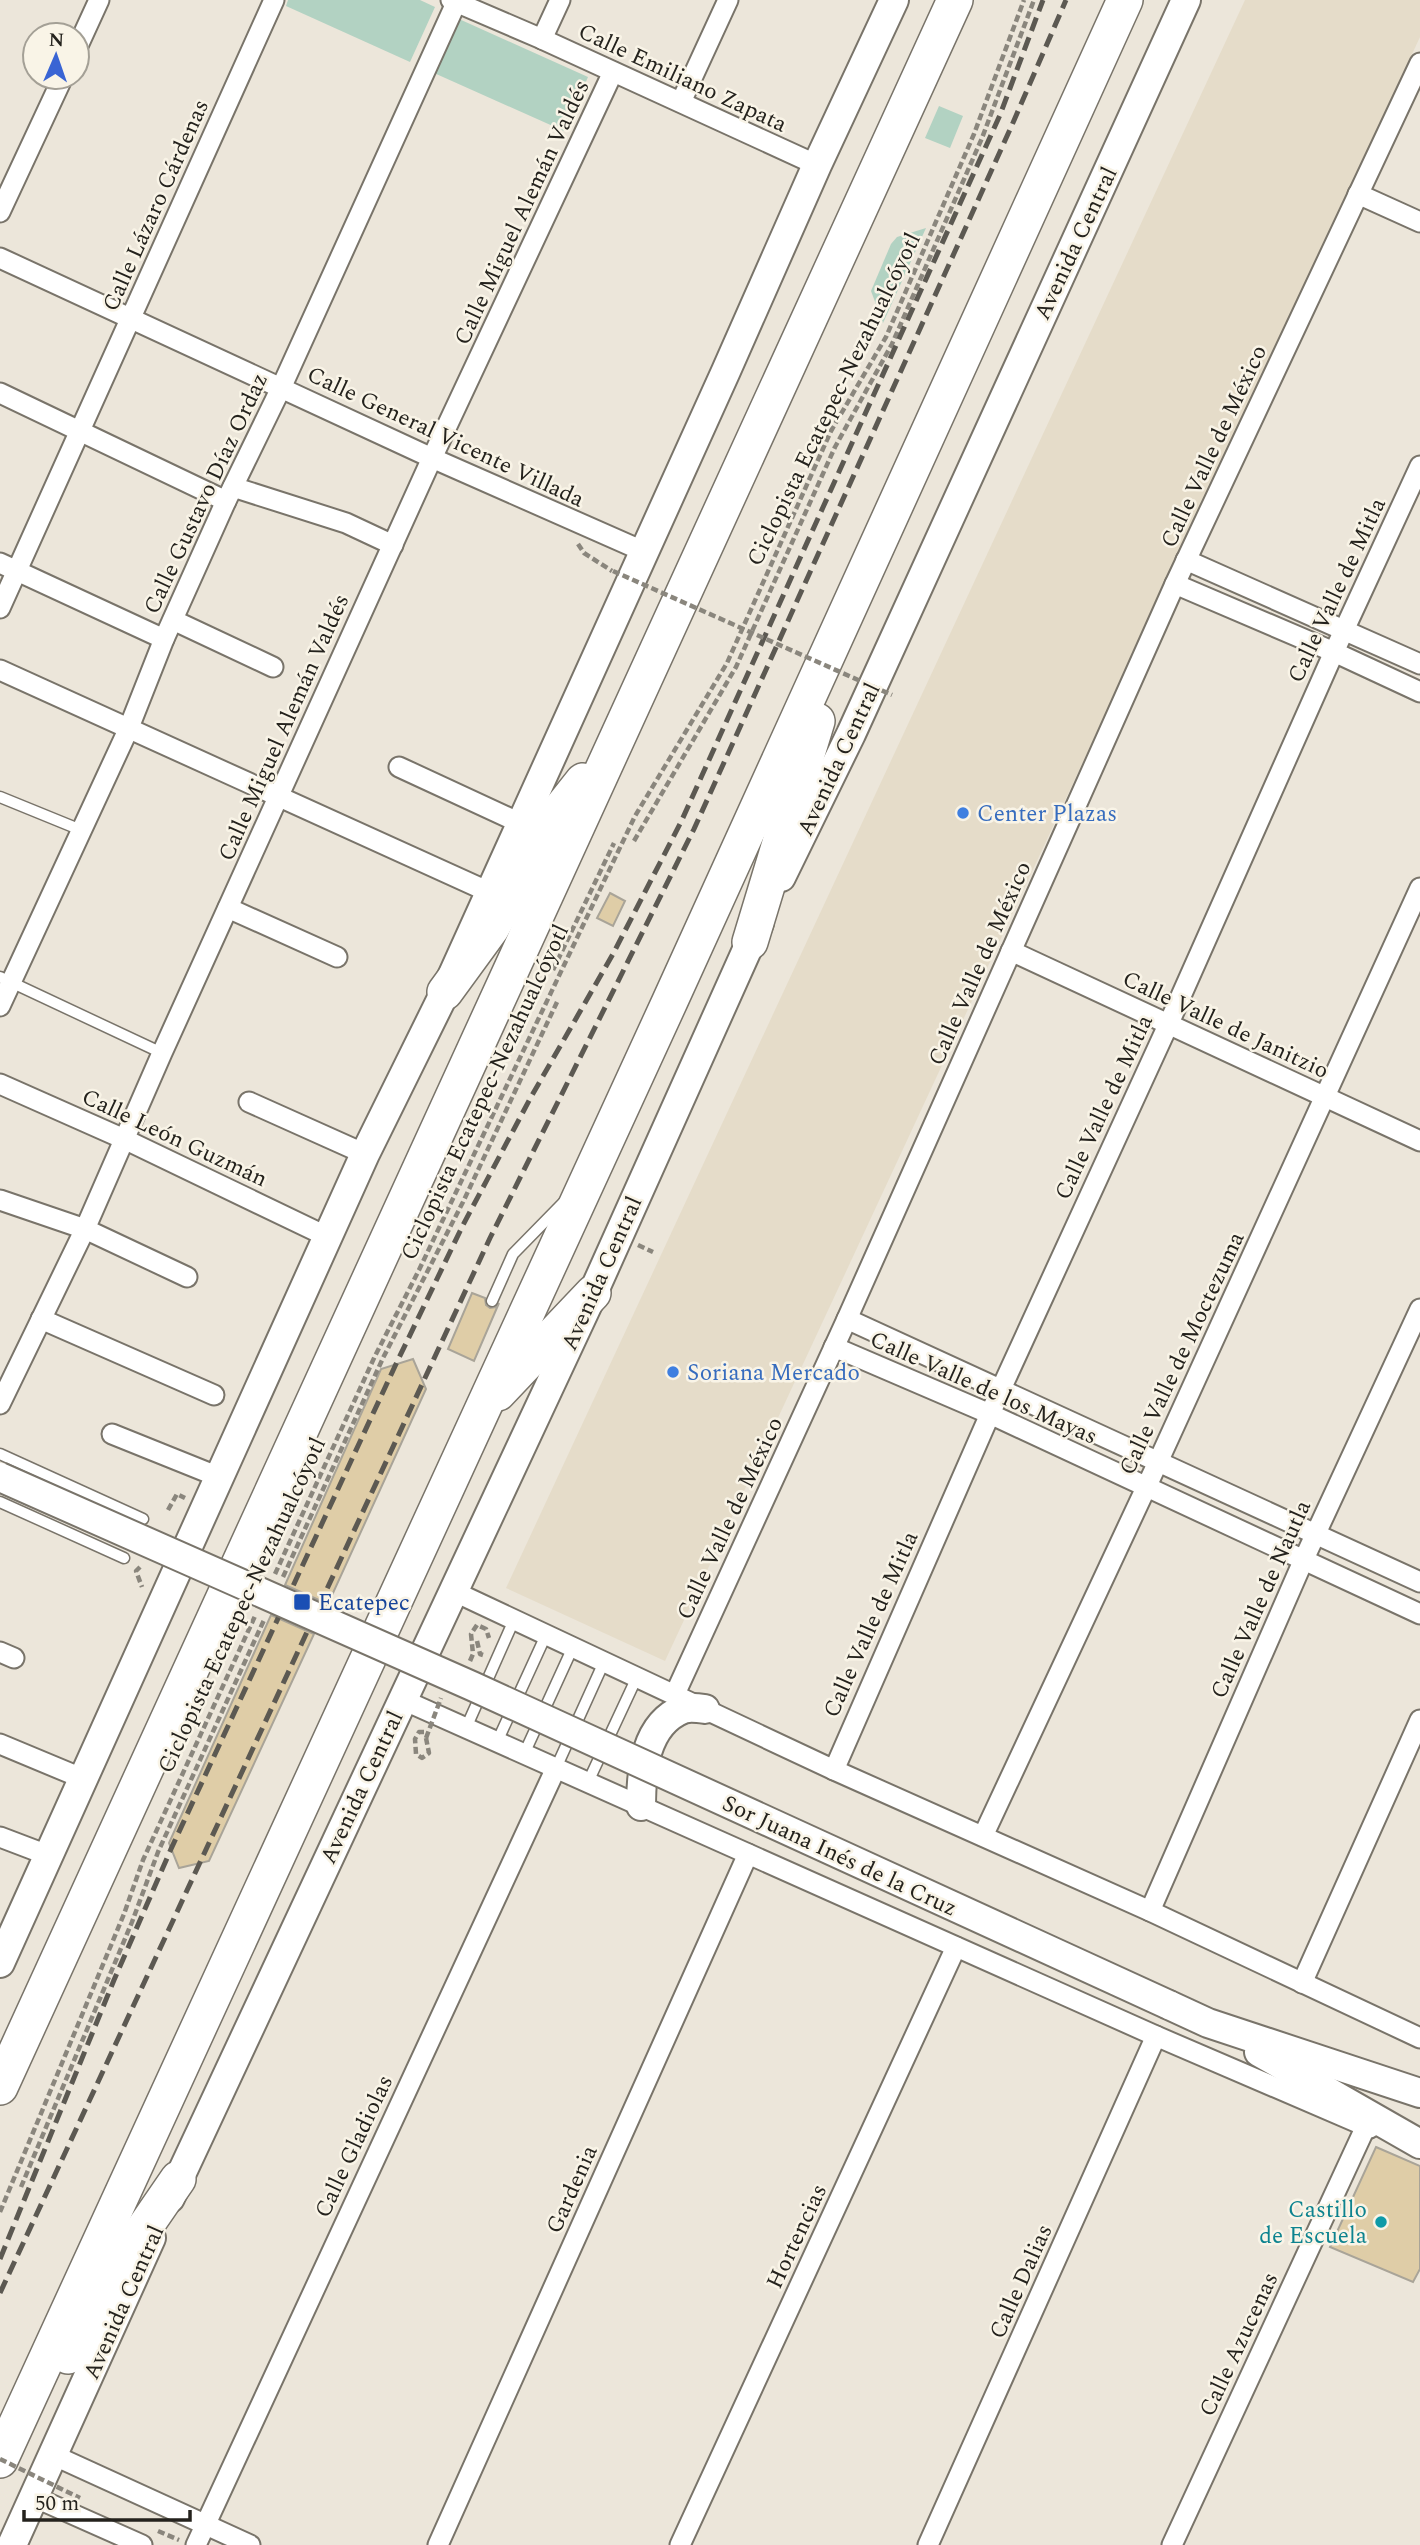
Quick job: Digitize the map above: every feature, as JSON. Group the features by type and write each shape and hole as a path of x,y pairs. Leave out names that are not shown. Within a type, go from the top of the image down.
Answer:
{"highway":[{"path":"0,2087 956,0"},
{"name":"Avenida Central","path":"0,2459 1125,0"},
{"path":"750,942 858,587"},
{"path":"445,992 491,929 556,815 620,734"},
{"path":"479,1413 593,1293"},
{"path":"24,2406 77,2346 125,2256 178,2179"}],"main road":[{"path":"0,1963 365,1154 445,992 817,165 894,0"},
{"name":"Avenida Central","path":"12,2545 178,2179 593,1293 750,942 851,734 1186,0"},
{"name":"Sor Juana Inés de la Cruz","path":"0,1477 472,1686 1208,2023 1420,2146"},
{"path":"641,1806 642,1769 652,1740 667,1718 685,1708 705,1709"},
{"name":"Sor Juana Inés de la Cruz","path":"1208,2023 1420,2093"}],"street":[{"path":"89,21 99,0"},
{"name":"Calle Lázaro Cárdenas","path":"0,608 8,567 78,430 274,0"},
{"path":"542,39 560,0"},
{"path":"681,102 729,0"},
{"name":"Calle Emiliano Zapata","path":"454,1 817,165"},
{"name":"Calle Gustavo Díaz Ordaz","path":"0,1006 6,980 128,730 164,639 229,494 281,388 454,1"},
{"name":"Calle Valle de México","path":"675,1694 847,1319 1175,584 1420,63"},
{"name":"Calle Miguel Alemán Valdés","path":"0,1404 85,1229 432,458 613,72"},
{"path":"0,212 56,91"},
{"path":"1358,194 1420,222"},
{"name":"Calle General Vicente Villada","path":"0,258 432,458 645,552"},
{"path":"0,393 78,430 229,494 346,523 393,545"},
{"name":"Calle Valle de Mitla","path":"834,1770 1001,1388 1420,466"},
{"path":"1186,560 1420,664"},
{"path":"8,567 164,639"},
{"path":"1175,584 1420,692"},
{"path":"173,620 272,667"},
{"path":"0,670 489,892"},
{"path":"399,767 520,823"},
{"name":"Calle Valle de Moctezuma","path":"983,1836 1158,1462 1420,888"},
{"path":"228,908 337,957"},
{"name":"Calle Valle de Janitzio","path":"1011,951 1420,1141"},
{"name":"Calle León Guzmán","path":"0,1084 124,1139 328,1237"},
{"path":"249,1102 365,1154"},
{"path":"0,1200 85,1229 187,1277"},
{"name":"Calle Valle de Nautla","path":"1150,1911 1304,1559 1420,1309"},
{"path":"41,1319 214,1395"},
{"name":"Calle Valle de los Mayas","path":"847,1319 1420,1582"},
{"name":"Calle Valle de los Mayas","path":"834,1347 990,1414 1420,1614"},
{"path":"112,1434 219,1477"},
{"path":"453,1591 834,1770 1150,1911 1420,2038"},
{"path":"401,1699 1156,2036 1366,2126 1420,2146"},
{"path":"1302,1983 1420,1720"},
{"path":"0,1744 84,1779"},
{"name":"Calle Gladiolas","path":"195,2545 556,1768"},
{"path":"0,1838 50,1856"},
{"name":"Gardenia","path":"438,2545 748,1854"},
{"name":"Hortencias","path":"680,2545 956,1947"},
{"name":"Calle Dalias","path":"928,2545 1156,2036"},
{"name":"Calle Azucenas","path":"1172,2545 1366,2126"},
{"path":"53,2455 250,2545"},
{"path":"34,2497 142,2545"}],"lane":[{"path":"0,797 81,830"},
{"path":"6,980 162,1054"},
{"path":"492,1301 513,1254 588,1178"},
{"path":"0,1454 143,1519"},
{"path":"0,1502 124,1558"},
{"path":"466,1728 514,1620"},
{"path":"497,1742 547,1635"},
{"path":"524,1754 573,1647"},
{"path":"556,1768 604,1661"},
{"path":"588,1782 637,1677"}],"path":[{"name":"Ciclopista Ecatepec-Nezahualcóyotl","path":"271,1583 375,1356 419,1270 635,816 727,663 831,431 886,337 974,134 1024,0"},
{"path":"634,841 736,667 835,447 892,344 982,138 1034,0"},
{"path":"584,553 613,571 892,695"},
{"path":"553,970 614,843"},
{"name":"Ciclopista Ecatepec-Nezahualcóyotl","path":"0,2213 124,1914 143,1860 259,1608"},
{"path":"473,1654 471,1634 477,1625 486,1629 493,1650"},
{"path":"477,1641 480,1654 490,1656"},
{"path":"437,1732 419,1732 415,1740 416,1754 422,1758 429,1753 426,1738 441,1698"},
{"path":"0,2459 80,2498"}],"shaded area":[{"name":"Center Plazas","path":"1245,0 1420,0 1420,37 665,1661 506,1588"}],"green space":[{"path":"288,0 420,0 435,7 410,62 286,6"},
{"path":"459,19 588,77 564,131 434,73"},
{"path":"939,106 963,116 950,148 925,138"},
{"path":"926,228 883,323 871,291 891,244 897,237"}],"building":[{"path":"610,893 625,901 613,926 597,918"},
{"path":"472,1293 485,1298 486,1305 490,1308 499,1303 474,1361 448,1349"},
{"path":"413,1359 426,1389 328,1604 285,1585 381,1369"},
{"path":"271,1615 314,1634 209,1861 179,1868 169,1843"},
{"name":"Castillo de Escuela","path":"1376,2147 1420,2166 1420,2269 1413,2282 1330,2247"}],"railway":[{"path":"0,2259 114,1980 171,1849 463,1225 531,1097 613,954 681,822 1000,115 1043,0"},
{"path":"0,2293 490,1238 694,829 1066,0"}],"place":[{"name":"Center Plazas","path":"963,813"},
{"name":"Soriana Mercado","path":"673,1372"},
{"name":"Ecatepec","path":"302,1602"},
{"name":"Castillo de Escuela","path":"1381,2222"}]}
